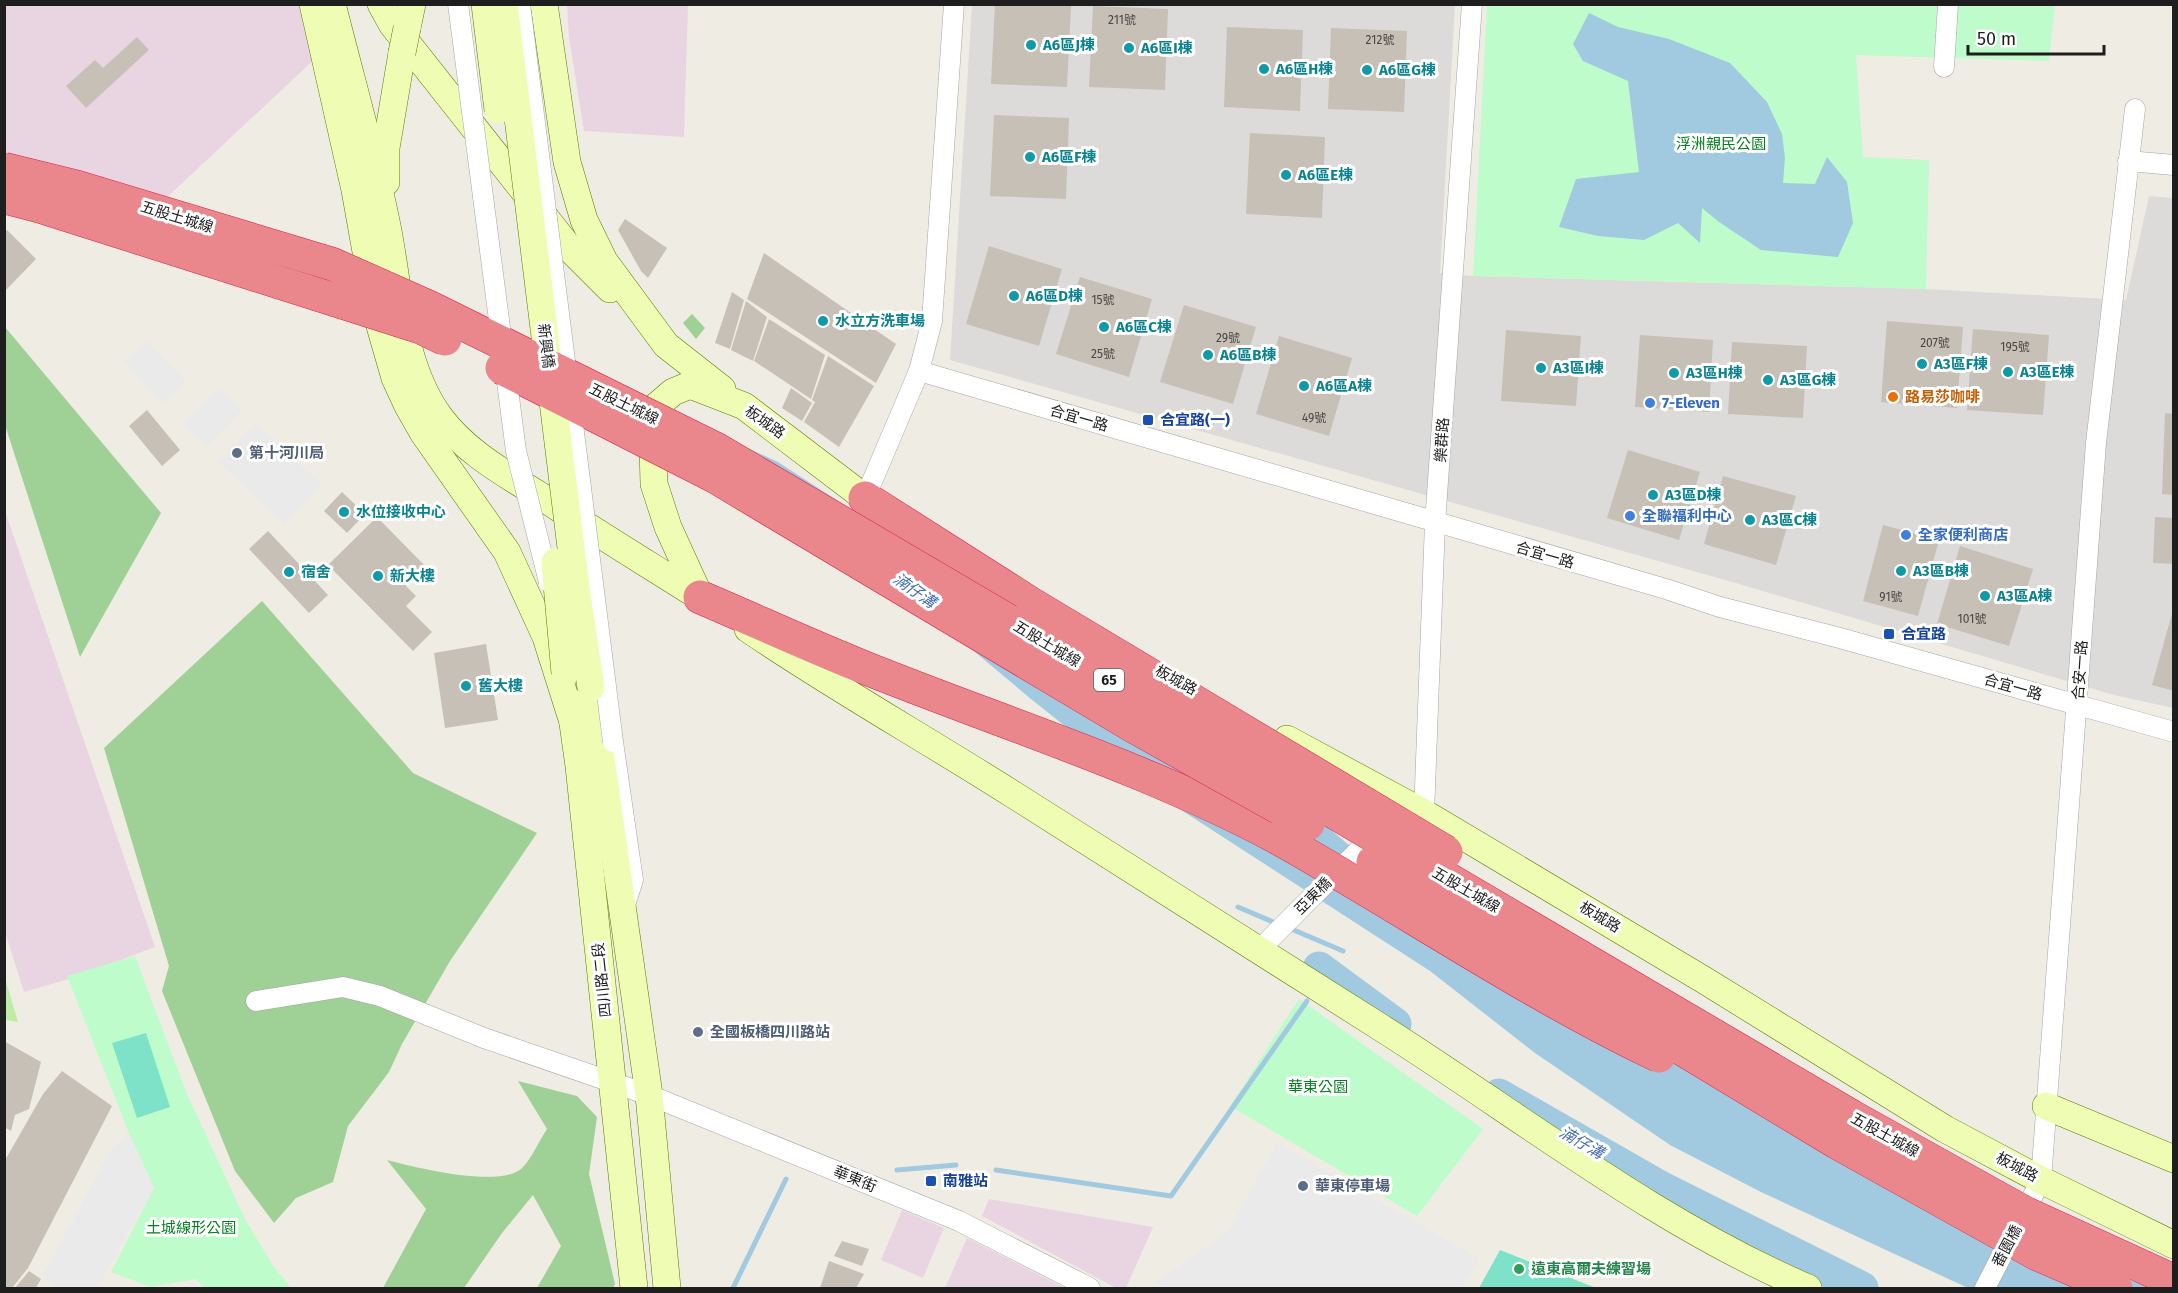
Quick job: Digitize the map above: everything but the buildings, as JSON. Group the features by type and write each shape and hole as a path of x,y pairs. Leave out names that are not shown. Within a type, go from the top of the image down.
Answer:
{"highway":[{"name":"五股土城線","path":"4,169 77,187 333,264 429,307 716,448 1851,1116 2032,1199 2174,1281"},
{"name":"五股土城線","path":"4,197 50,209 420,327 714,476 1133,726 1278,806 1396,876 1836,1142 2037,1254 2116,1288"},
{"path":"865,498 1033,605 2032,1199"},
{"path":"700,597 861,667 1132,769 1241,818 1355,881 1514,979 1619,1037 1836,1142"}],"main road":[{"path":"313,4 355,190 378,319 394,378 424,434 507,552 546,637 572,719"},
{"path":"332,4 387,222 408,341 422,388 440,418 486,461 700,597 808,669 1013,794 1452,1072 1646,1203 1765,1270 1808,1288"},
{"path":"381,4 392,24 570,249 666,345 744,406"},
{"name":"新興橋","path":"485,4 555,562 565,673"},
{"name":"新興橋","path":"504,4 576,588 591,688"},
{"path":"544,4 567,162 584,220 604,261 666,345"},
{"path":"387,222 386,148 407,29"},
{"name":"板城路","path":"700,597 668,527 654,484 652,410 673,392 690,385 744,406 865,498 987,573 1170,677 1424,813 1704,980 1945,1129 2032,1199 2174,1245"},
{"name":"四川路二段","path":"565,673 614,1082 634,1288"},
{"name":"四川路二段","path":"591,688 649,1095 668,1288"},
{"path":"2046,1106 2174,1159"}],"street":[{"path":"458,4 516,451 562,636"},
{"path":"520,4 613,742 633,880 623,914"},
{"path":"865,498 919,371 932,321 954,4"},
{"name":"樂群路","path":"1424,813 1435,523 1472,4"},
{"path":"1944,68 1948,4"},
{"name":"合安一路","path":"2032,1199 2046,1106 2096,443 2135,109"},
{"path":"2128,161 2174,165"},
{"name":"合宜一路","path":"919,371 1666,589 1720,607 1840,638 2174,732"},
{"name":"亞東橋","path":"1259,950 1363,846 1424,813"},
{"name":"華東街","path":"256,1001 343,987 380,996 484,1038 649,1095 959,1221 1090,1288"},
{"name":"番園橋","path":"1985,1288 2032,1199"}],"shaded area":[{"path":"5,5 303,5 318,56 113,248 5,185"},
{"path":"567,5 688,5 684,137 584,131 569,37"},
{"path":"972,5 1455,5 1440,273 1473,276 1926,289 2126,300 2149,196 2173,198 2173,708 2114,695 1732,582 950,360"},
{"path":"146,341 186,382 163,403 124,362"},
{"path":"219,387 242,410 206,447 183,424"},
{"path":"255,422 322,485 284,525 218,462"},
{"path":"4,508 155,947 76,977 24,992 4,929"},
{"path":"129,1133 154,1188 97,1288 59,1288 42,1277 111,1149"},
{"name":"華東停車場","path":"1277,1142 1480,1259 1462,1288 1165,1288 1155,1283 1229,1230"},
{"path":"989,1199 1153,1227 1126,1288 1116,1288 982,1216"},
{"path":"902,1210 944,1228 923,1278 881,1260"},
{"path":"967,1238 1065,1288 945,1288"}],"green space":[{"name":"浮洲親民公園","path":"1487,5 2055,5 2049,61 1856,55 1863,157 1929,160 1926,289 1473,276"},
{"path":"692,314 705,328 696,339 683,323"},
{"path":"5,327 161,513 80,657 5,425"},
{"path":"262,601 413,773 537,833 450,961 402,1044 389,1072 348,1126 333,1182 296,1198 274,1223 235,1171 162,991 169,966 104,748"},
{"name":"土城線形公園","path":"135,956 187,1094 245,1219 274,1267 291,1288 204,1288 196,1279 151,1287 111,1272 154,1188 129,1133 67,976"},
{"path":"5,978 18,1022 5,1020"},
{"name":"華東公園","path":"1299,999 1483,1129 1417,1216 1230,1106"},
{"path":"146,1033 170,1107 137,1118 112,1043"},
{"path":"518,1081 577,1096 597,1117 589,1174 615,1284 613,1288 537,1288 561,1246 533,1195 502,1233 464,1288 383,1288 426,1209 387,1160 456,1175 477,1177 511,1174 522,1168 547,1129"},
{"name":"遠東高爾夫練習場","path":"1500,1250 1596,1288 1479,1288"}],"water":[{"path":"1589,13 1618,27 1669,39 1730,63 1767,102 1782,134 1785,158 1783,183 1815,184 1827,157 1847,182 1853,223 1838,257 1761,250 1702,208 1700,243 1678,223 1644,240 1598,236 1559,227 1576,179 1639,172 1628,81 1583,61 1573,44"},
{"path":"711,431 778,462 1142,698 1243,755 1404,892 2062,1255 2152,1288 1968,1288 1761,1192 1670,1145 1535,1053 1430,971 1124,773 1031,699"}],"waterway":[{"path":"1238,907 1280,925"},
{"path":"1289,928 1343,951"},
{"name":"湳仔溝","path":"1319,968 1395,1024"},
{"path":"996,1170 1171,1196 1307,1001"},
{"name":"湳仔溝","path":"1499,1095 1662,1188 1862,1288"},
{"path":"897,1170 956,1165"},
{"path":"733,1288 786,1179"}],"place":[{"name":"A6區J棟","path":"1031,45"},
{"name":"A6區I棟","path":"1129,48"},
{"name":"A6區H棟","path":"1264,69"},
{"name":"A6區G棟","path":"1367,70"},
{"name":"A6區F棟","path":"1030,157"},
{"name":"A6區E棟","path":"1286,175"},
{"name":"A6區D棟","path":"1014,296"},
{"name":"水立方洗車場","path":"823,321"},
{"name":"A6區C棟","path":"1104,327"},
{"name":"A6區B棟","path":"1208,355"},
{"name":"A3區F棟","path":"1922,364"},
{"name":"A3區I棟","path":"1541,368"},
{"name":"A3區E棟","path":"2008,372"},
{"name":"A3區H棟","path":"1674,373"},
{"name":"A3區G棟","path":"1768,380"},
{"name":"A6區A棟","path":"1304,386"},
{"name":"路易莎咖啡","path":"1893,397"},
{"name":"7-Eleven","path":"1650,403"},
{"name":"合宜路(一)","path":"1148,420"},
{"name":"第十河川局","path":"237,453"},
{"name":"A3區D棟","path":"1653,495"},
{"name":"水位接收中心","path":"344,512"},
{"name":"全聯福利中心","path":"1630,516"},
{"name":"A3區C棟","path":"1750,520"},
{"name":"全家便利商店","path":"1906,535"},
{"name":"A3區B棟","path":"1901,571"},
{"name":"宿舍","path":"289,572"},
{"name":"新大樓","path":"378,576"},
{"name":"A3區A棟","path":"1985,596"},
{"name":"合宜路","path":"1889,634"},
{"name":"舊大樓","path":"466,686"},
{"name":"全國板橋四川路站","path":"698,1032"},
{"name":"南雅站","path":"931,1181"},
{"name":"華東停車場","path":"1303,1186"},
{"name":"遠東高爾夫練習場","path":"1519,1269"}]}
